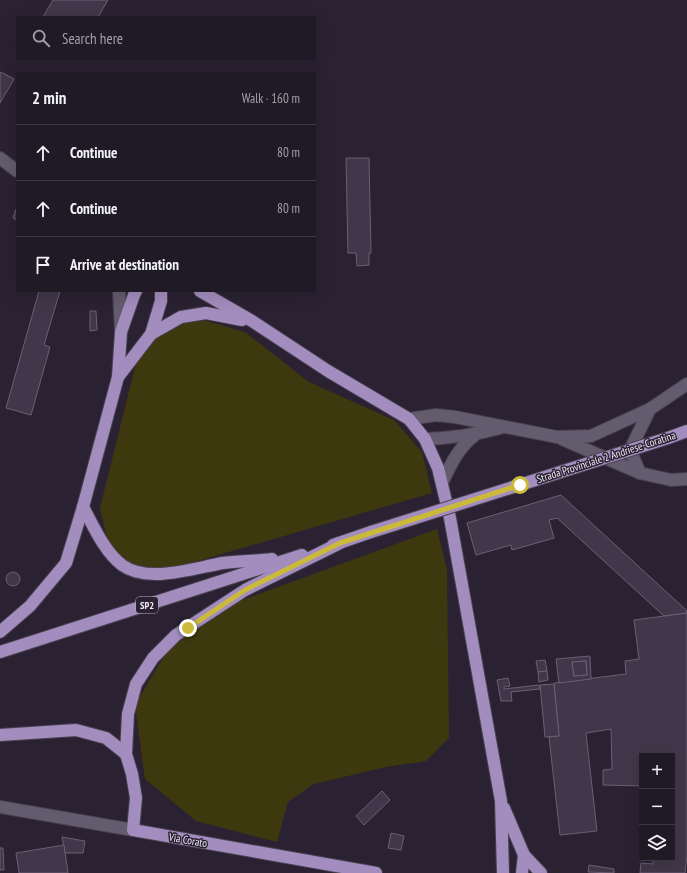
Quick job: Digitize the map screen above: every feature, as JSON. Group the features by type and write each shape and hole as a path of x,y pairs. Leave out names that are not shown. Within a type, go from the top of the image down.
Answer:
{"main road":[{"path":"0,632 30,606 66,563 83,507 118,377 121,332 135,292"},
{"path":"118,377 151,334 161,301 161,292"},
{"path":"202,292 252,321 328,371 409,419 425,439 438,468 442,483 501,802 503,873"},
{"path":"151,334 182,317 206,313 252,321"},
{"name":"Strada Provinciale 2 Andriese-Coratina","path":"0,652 687,431"},
{"path":"83,507 111,555 123,566 139,573 166,574 225,563 293,558"},
{"path":"133,830 136,798 132,774 126,754 128,714 136,684 153,658 176,635 245,590 340,543"},
{"path":"0,735 76,730 106,738 126,754"},
{"path":"501,802 524,855 541,873"},
{"name":"Via Corato","path":"133,830 376,873"},
{"path":"522,873 524,855"}],"street":[{"path":"0,158 16,170"},
{"path":"119,292 121,332"},
{"path":"409,419 436,415 455,417 557,437 591,436 650,409 687,384"},
{"path":"640,473 630,450 650,409"},
{"path":"425,439 452,438 503,427"},
{"path":"442,483 465,442 475,434"},
{"path":"557,437 640,473 671,480 687,479"},
{"name":"Via Corato","path":"0,807 133,830"}],"shaded area":[{"path":"196,318 245,332 309,382 394,420 422,452 432,493 170,569 130,565 108,543 100,508 137,359 153,338"},
{"path":"437,529 447,570 449,738 426,761 386,767 314,784 288,802 277,842 196,821 145,779 135,705 167,651 226,606"}],"building":[{"path":"53,0 108,0 99,16 44,16"},
{"path":"1,72 14,79 0,103 0,74"},
{"path":"346,158 369,158 371,253 369,253 369,265 357,266 356,253 348,253"},
{"path":"16,209 16,220 13,218"},
{"path":"39,292 60,292 44,345 50,347 31,415 6,408"},
{"path":"90,311 96,311 97,330 90,331"},
{"path":"561,495 687,611 687,613 664,616 557,518 549,520 554,538 512,550 511,545 476,555 467,523"},
{"path":"13,572 18,574 20,579 18,584 13,586 8,584 6,579 8,574"},
{"path":"687,613 687,856 685,873 640,873 641,863 653,864 653,861 675,861 675,753 639,753 639,786 603,785 603,770 612,769 611,729 586,733 597,831 560,835 549,737 559,736 554,683 626,674 625,661 639,659 634,620"},
{"path":"590,656 591,679 559,683 556,659","holes":["586,661 587,675 574,676 572,662"]},
{"path":"545,660 547,671 538,672 536,661"},
{"path":"586,661 587,675 574,676 572,662"},
{"path":"547,671 548,680 539,682 538,672"},
{"path":"508,678 510,686 504,687 504,689 539,685 540,689 511,692 512,701 501,701 497,680"},
{"path":"554,684 559,736 545,737 540,685"},
{"path":"382,791 390,800 364,825 356,816"},
{"path":"391,833 404,836 401,850 388,848"},
{"path":"62,837 85,841 83,853 65,853"},
{"path":"64,845 68,873 19,873 16,853"},
{"path":"0,848 3,848 4,870 0,870"},
{"path":"589,865 614,869 614,873 588,872"}],"route":[{"path":"188,628 245,590 340,543 520,485"}]}
